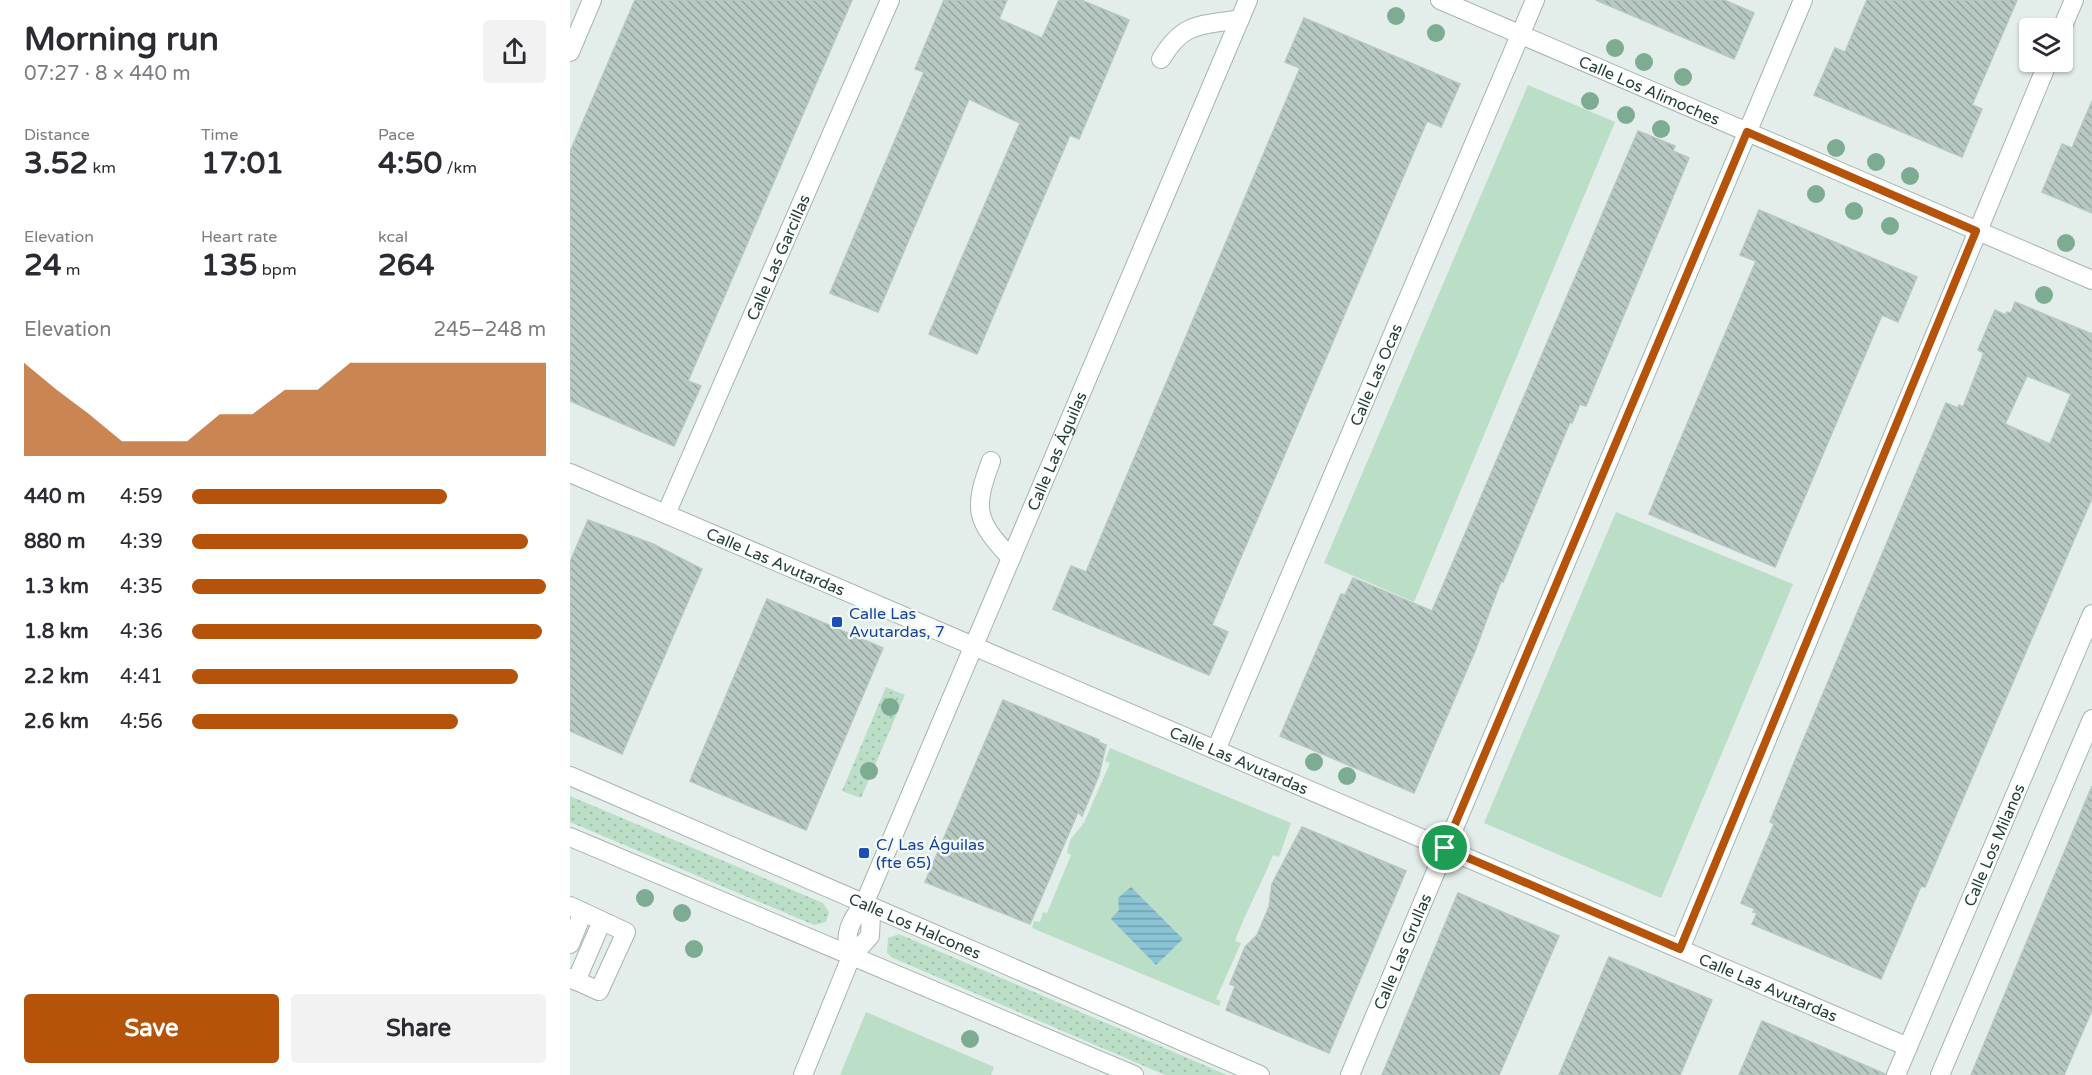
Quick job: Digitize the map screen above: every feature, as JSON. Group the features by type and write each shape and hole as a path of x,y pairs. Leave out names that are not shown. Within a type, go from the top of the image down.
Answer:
{"street":[{"path":"570,52 592,0"},
{"name":"Calle Las Garcillas","path":"666,514 890,0"},
{"name":"Calle Las Águilas","path":"803,1075 851,957 846,937 849,925 865,902 1248,0"},
{"name":"Calle Los Alimoches","path":"1440,0 2092,279"},
{"name":"Calle Las Ocas","path":"1216,750 1535,0"},
{"name":"Calle Las Grullas","path":"1350,1075 1803,0"},
{"path":"2066,18 2074,0"},
{"path":"1161,59 1172,41 1187,28 1240,19"},
{"path":"1680,949 2044,72"},
{"path":"991,461 980,491 979,510 983,523 1011,558"},
{"name":"Calle Las Avutardas","path":"570,473 1908,1047"},
{"name":"Calle Los Milanos","path":"1896,1075 2092,614"},
{"path":"1940,1075 2092,719"},
{"name":"Calle Los Halcones","path":"570,776 1260,1075"},
{"path":"570,837 1134,1075"},
{"path":"570,944 577,909 626,932 599,991 573,980 602,921"}],"green space":[{"path":"1528,85 1615,122 1414,602 1324,563"},
{"path":"1616,512 1793,584 1661,898 1484,823"},
{"path":"886,687 905,695 861,798 842,791"},
{"path":"1110,748 1291,823 1279,857 1273,855 1239,930 1235,941 1241,943 1216,999 1221,1001 1219,1006 1032,928 1034,921 1040,922 1043,912 1047,913 1071,855 1067,853 1070,840 1084,823 1110,763 1105,761"},
{"path":"570,796 823,903 829,912 826,922 814,925 570,822"},
{"path":"899,934 1227,1075 1165,1075 893,958 887,953 888,938"},
{"path":"866,1012 994,1067 991,1075 840,1075"}],"water":[{"path":"1131,887 1183,939 1156,965 1111,919 1119,910 1118,898"}],"building":[{"path":"635,0 852,0 688,381 701,386 674,446 570,401 570,152"},
{"path":"944,0 1007,0 999,19 1042,38 1059,0 1081,0 1129,20 1079,139 1070,135 977,354 929,334 1020,123 969,99 878,312 830,293 924,72 915,69"},
{"path":"1596,0 1724,0 1754,13 1734,59"},
{"path":"1867,0 2017,0 1972,105 1982,109 1962,157 1814,95 1835,48 1845,52"},
{"path":"1304,18 1460,84 1441,127 1427,121 1212,625 1228,632 1209,675 1053,609 1071,566 1086,572 1300,68 1285,62"},
{"path":"2092,101 2092,213 2042,192 2062,144 2072,148"},
{"path":"1638,131 1675,146 1673,151 1689,158 1586,406 1580,404 1572,423 1570,422 1503,582 1501,581 1475,651 1414,793 1280,736 1341,594 1345,595 1353,578 1432,611"},
{"path":"1759,210 1917,277 1898,322 1882,315 1775,567 1649,514 1756,261 1740,255"},
{"path":"2015,302 2092,334 2092,498 1925,887 1921,886 1881,979 1752,924 1757,913 1753,912 1755,909 1741,903 1774,824 1770,822 1800,748 1946,403 1958,408 1959,405 1963,407 1984,353 1978,350 1995,310 2005,315 2007,312 2011,313","holes":["2027,376 2071,394 2050,444 2005,424"]},
{"path":"588,520 653,544 702,569 622,754 570,731 570,562"},
{"path":"767,599 883,648 806,830 690,781"},
{"path":"1003,700 1106,745 1099,775 1082,816 1078,812 1030,924 925,882"},
{"path":"2092,786 2092,1010 2064,1075 1971,1075"},
{"path":"1302,827 1406,871 1329,1053 1226,1010 1235,986 1230,984 1245,947 1257,935 1269,907 1272,884"},
{"path":"1458,893 1559,936 1499,1075 1382,1075"},
{"path":"1609,957 1712,1000 1680,1075 1559,1075"},
{"path":"1762,1021 1885,1074 1885,1075 1739,1075"}],"place":[{"name":"Calle Las Avutardas, 7","path":"837,622"},
{"name":"C/ Las Águilas (fte 65)","path":"864,853"}],"route":[{"path":"1747,132 1976,231 1680,949 1445,848 1747,132"}]}
